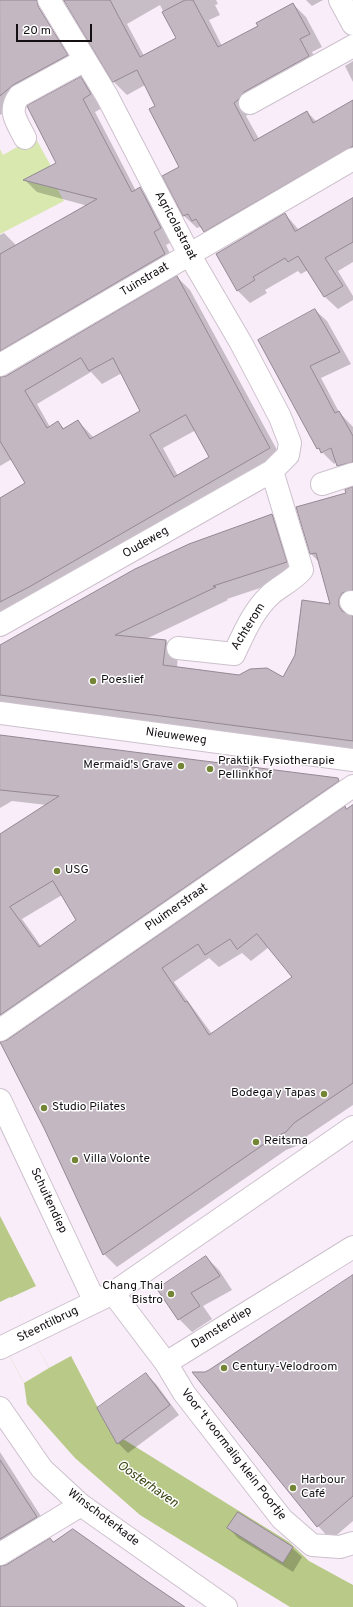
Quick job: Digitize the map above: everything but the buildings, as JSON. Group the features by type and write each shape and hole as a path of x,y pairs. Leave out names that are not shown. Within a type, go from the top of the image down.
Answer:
{"street":[{"name":"Agricolastraat","path":"49,0 107,96 189,254 241,343 280,417 290,443 288,455"},
{"path":"340,0 353,24"},
{"path":"250,103 353,46"},
{"path":"25,138 13,112 13,103 19,96 85,60"},
{"name":"Tuinstraat","path":"0,365 353,160"},
{"name":"Oudeweg","path":"0,626 272,471 288,455"},
{"name":"Achterom","path":"178,648 234,654 255,613 270,595 292,581 302,570 272,471"},
{"path":"322,484 353,474"},
{"name":"Nieuweweg","path":"0,713 353,760"},
{"name":"Pluimerstraat","path":"0,1030 353,786"},
{"name":"Schuitendiep","path":"0,1100 104,1297"},
{"path":"166,1363 104,1297 353,1127"},
{"name":"Damsterdiep","path":"166,1363 353,1247"},
{"name":"Steentilbrug","path":"2,1348 104,1297"},
{"name":"Voor 't voormalig klein Poortje","path":"166,1363 184,1393 282,1519 312,1545 340,1547 353,1543"},
{"name":"Winschoterkade","path":"0,1408 11,1426 42,1468 81,1505 226,1607"},
{"path":"0,1554 81,1505"}],"shaded area":[{"path":"35,137 51,166 40,171 39,176 54,183 64,201 0,234 0,149 3,155"}],"water":[{"name":"Oosterhaven","path":"0,1216 36,1286 10,1298 49,1368 71,1356 107,1425 123,1439 289,1542 309,1561 353,1585 353,1607 290,1607 140,1515 75,1458 27,1404 24,1383 0,1339"}],"pier":[{"path":"10,1297 49,1368 24,1383 0,1339 0,1302"}],"place":[{"name":"Poeslief","path":"93,681"},
{"name":"Mermaid's Grave","path":"181,766"},
{"name":"Praktijk Fysiotherapie Pellinkhof","path":"210,769"},
{"name":"USG","path":"57,871"},
{"name":"Bodega y Tapas","path":"324,1094"},
{"name":"Studio Pilates","path":"44,1108"},
{"name":"Reitsma","path":"256,1142"},
{"name":"Villa Volonte","path":"75,1160"},
{"name":"Chang Thai Bistro","path":"171,1294"},
{"name":"Century-Velodroom","path":"224,1368"},
{"name":"Harbour Café","path":"293,1488"}]}
